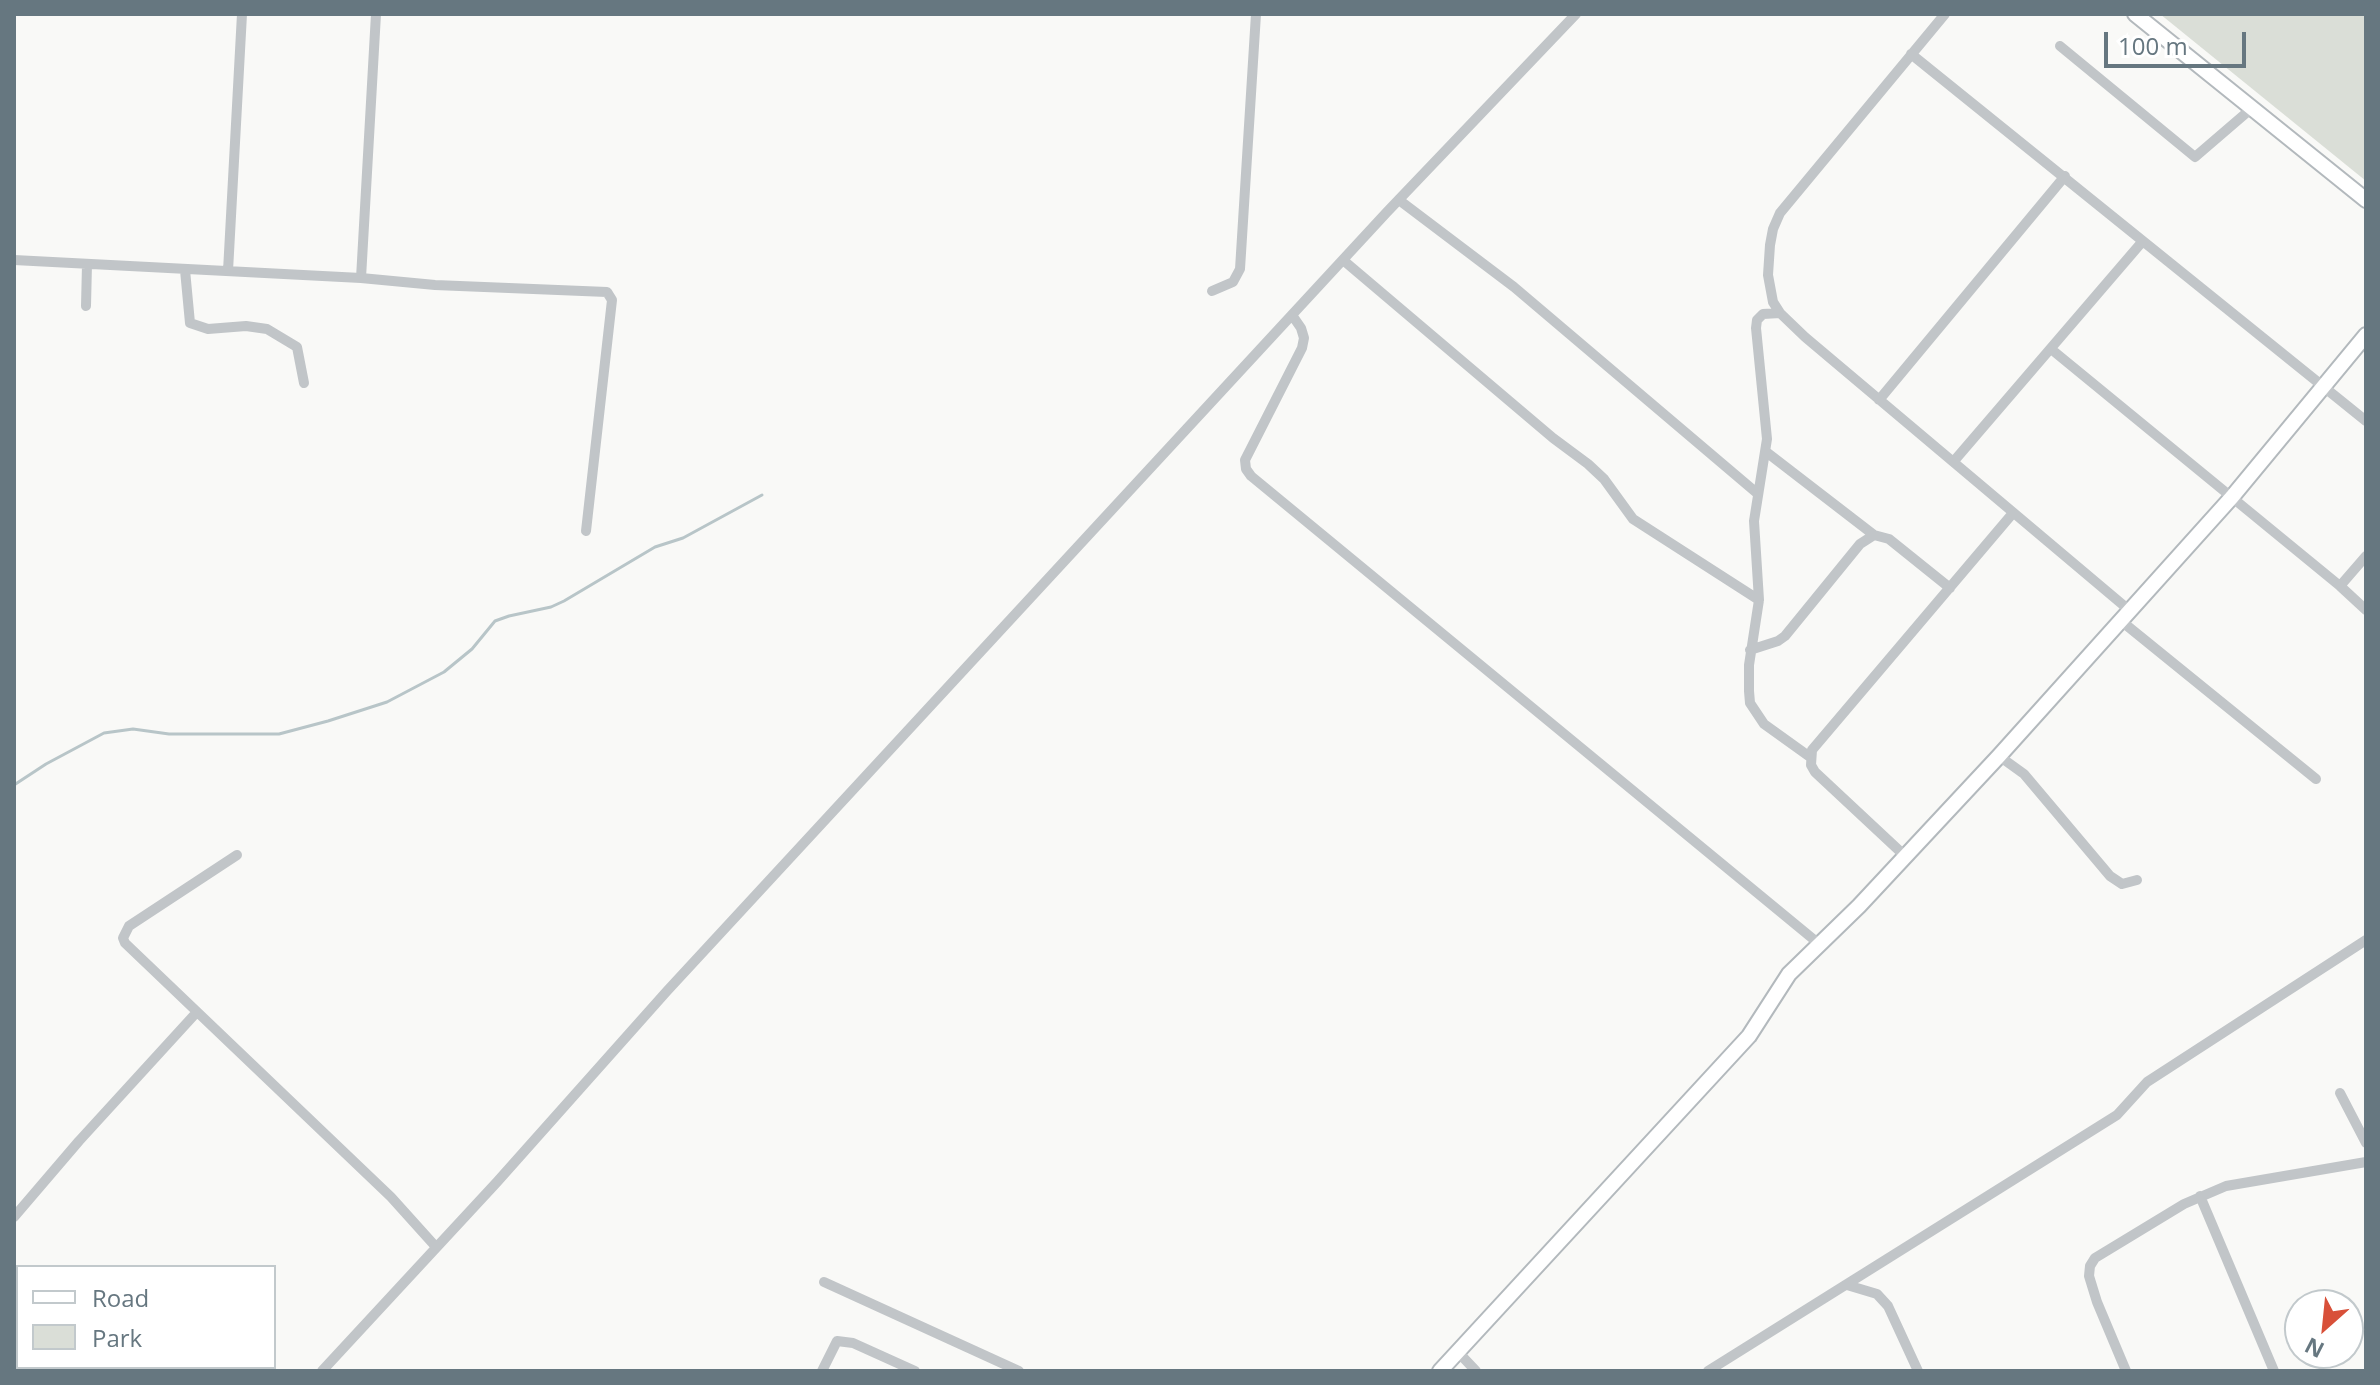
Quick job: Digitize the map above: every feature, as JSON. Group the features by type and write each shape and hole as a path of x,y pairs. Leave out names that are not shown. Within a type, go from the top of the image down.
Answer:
{"street":[{"path":"228,271 242,14"},
{"path":"361,278 376,14"},
{"path":"1212,291 1233,282 1240,269 1256,14"},
{"path":"322,1371 667,991 1343,260 1576,14"},
{"path":"1945,14 1780,213 1773,229 1768,275 1773,302 1780,313 1879,400 1954,461 2125,615 2316,779"},
{"path":"2135,14 2366,200"},
{"path":"2060,46 2195,157 2252,108"},
{"path":"1911,54 2366,421"},
{"path":"1879,400 2065,176"},
{"path":"1399,200 1514,287 1758,494"},
{"path":"1954,461 2142,242"},
{"path":"14,260 607,292 612,300 586,531"},
{"path":"1343,260 1553,438 1588,464 1604,479 1633,519 1759,600"},
{"path":"86,306 87,264"},
{"path":"185,270 190,323 208,329 246,326 267,329 297,347 304,383"},
{"path":"1780,313 1763,314 1757,320 1756,328 1766,414 1765,451 1753,533 1759,600 1750,650 1750,703 1773,732 1810,757 1815,772 1905,856"},
{"path":"1292,315 1301,328 1304,338 1302,348 1245,460 1251,476 1818,943"},
{"path":"1440,1371 1749,1036 1789,974 1859,906 1999,756 2232,497 2366,335"},
{"path":"2051,349 2366,610"},
{"path":"1765,451 1874,535 1889,539 1950,588"},
{"path":"1810,757 1815,744 2013,513"},
{"path":"1750,650 1785,636 1860,544 1874,535"},
{"path":"2340,586 2366,556"},
{"path":"1999,756 2024,774 2110,876 2122,884 2137,880"},
{"path":"237,855 129,926 123,938 125,943 391,1197 436,1247"},
{"path":"1708,1371 2117,1115 2147,1082 2366,940"},
{"path":"14,1217 196,1013"},
{"path":"2340,1093 2366,1143"},
{"path":"2126,1371 2089,1276 2095,1258 2200,1196 2226,1186 2366,1162"},
{"path":"2200,1196 2274,1371"},
{"path":"824,1282 1019,1371"},
{"path":"1847,1285 1877,1294 1888,1306 1918,1371"},
{"path":"822,1371 837,1341 853,1343 915,1371"},
{"path":"1458,1352 1476,1371"}],"green space":[{"path":"2160,14 2366,14 2366,181"}],"waterway":[{"path":"14,785 104,733 133,729 169,734 279,734 387,702 444,672 472,649 495,621 564,601 655,547 683,538 762,495"}]}
